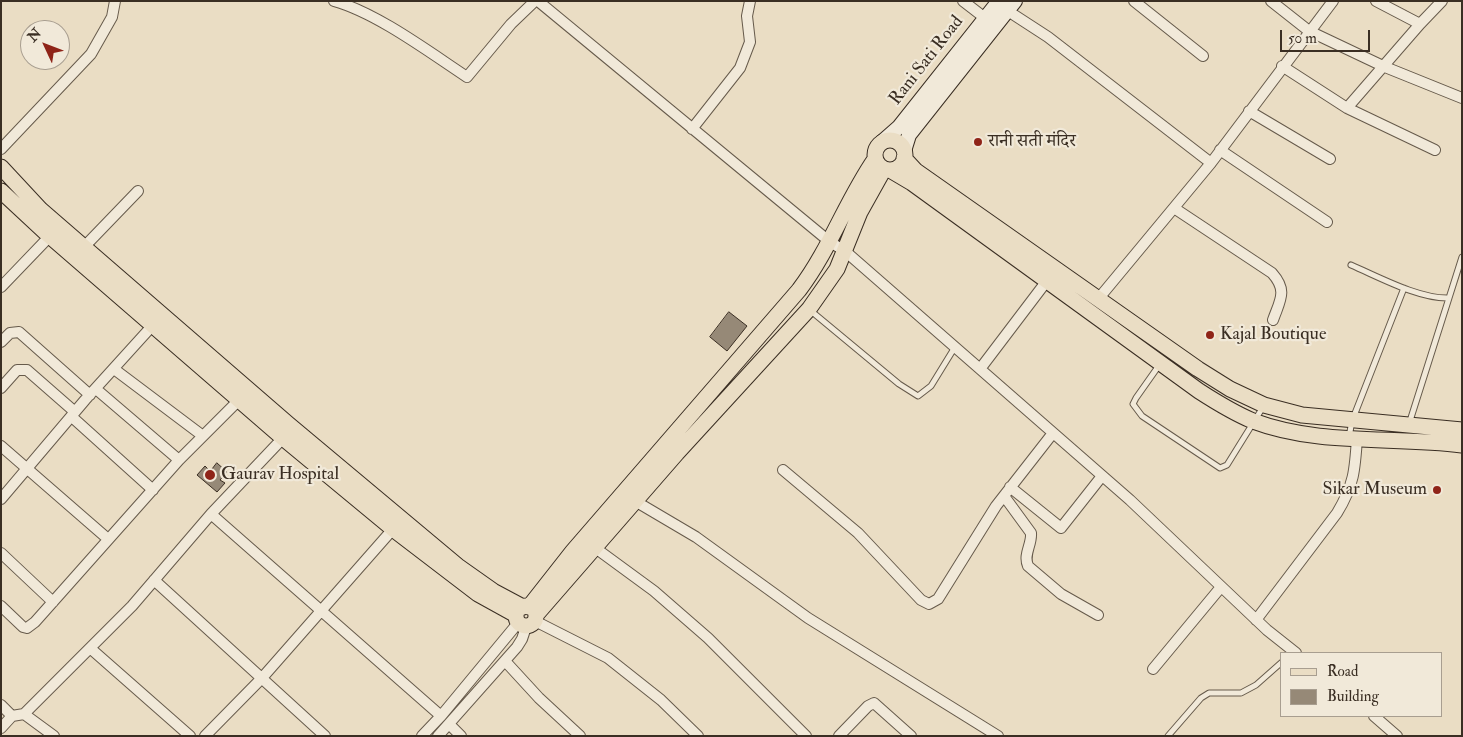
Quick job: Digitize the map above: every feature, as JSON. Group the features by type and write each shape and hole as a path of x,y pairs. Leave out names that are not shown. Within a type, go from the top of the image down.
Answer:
{"main road":[{"path":"1462,430 1302,415 1264,406 1230,389 1171,350 931,182 916,171 895,142 882,142 875,153 883,166 912,183 1046,282 1222,406 1254,421 1296,432 1353,438 1462,445"},
{"path":"526,616 573,551 774,321 815,269 856,188 883,166 902,164 904,154"},
{"path":"526,616 594,547 809,309 829,282 883,166"},
{"path":"1,167 41,210 438,550 478,582 526,616"},
{"path":"1,191 153,326 283,438 393,529 478,594 526,616"}],"street":[{"path":"1,149 91,54 112,17 116,1"},
{"path":"334,1 346,5 411,39 467,77 511,24 537,1 830,242 844,251 1102,476 1293,652"},
{"path":"692,129 740,68 750,42 747,16 750,1"},
{"path":"963,1 985,18"},
{"path":"1134,1 1203,56"},
{"path":"1270,1 1309,31 1385,67 1462,98"},
{"path":"1099,298 1211,163 1282,66 1333,1"},
{"path":"1376,1 1420,24"},
{"path":"1347,108 1442,1"},
{"path":"904,154 909,135 1008,4 1048,38 1211,163"},
{"name":"Rani Sati Road","path":"882,142 899,127 985,18 1008,4"},
{"path":"1282,66 1347,108 1435,150"},
{"path":"1249,111 1330,159"},
{"path":"1220,150 1327,222"},
{"path":"84,247 138,191"},
{"path":"1174,208 1272,273 1282,286 1282,296 1274,320"},
{"path":"1,287 50,236"},
{"path":"980,369 1046,282"},
{"path":"1,499 28,470 73,414 153,326"},
{"path":"1,342 10,333 19,332 179,460"},
{"path":"114,369 203,436"},
{"path":"1,388 17,370 27,370 153,490"},
{"path":"3,613 23,627 27,628 35,622 179,460 239,400"},
{"path":"782,470 858,533 922,600 929,604 938,599 1007,491 1053,434"},
{"path":"1,728 12,716 24,714 132,606 210,514 283,438"},
{"path":"1256,620 1337,513 1346,498 1354,479 1353,438"},
{"path":"1,446 108,539"},
{"path":"1007,491 1061,528 1102,476"},
{"path":"1007,491 1031,533 1032,539 1026,556 1028,566 1061,594 1098,615"},
{"path":"635,502 696,537 808,618 998,736"},
{"path":"210,514 441,716"},
{"path":"206,736 262,678 393,529"},
{"path":"594,547 654,591 708,638 806,736"},
{"path":"1,553 52,602"},
{"path":"154,580 325,736"},
{"path":"1153,669 1221,587"},
{"path":"438,736 505,661 522,639 526,616"},
{"path":"422,736 526,616"},
{"path":"526,616 608,658 661,700 698,736"},
{"path":"90,648 190,736"},
{"path":"505,661 539,698 580,736"},
{"path":"839,736 868,706 874,703 911,736"},
{"path":"1,705 12,716"},
{"path":"24,714 54,736"},
{"path":"1375,717 1397,736"},
{"path":"449,724 461,736"}],"lane":[{"path":"1408,424 1462,256"},
{"path":"1351,265 1404,288 1449,298"},
{"path":"1353,438 1352,420 1404,288"},
{"path":"809,309 899,384 918,396 931,386 955,347"},
{"path":"1171,350 1133,404 1142,416 1215,466 1223,468 1227,465 1264,406"},
{"path":"1168,736 1201,698 1209,693 1241,692 1256,685 1280,664"}],"building":[{"path":"729,312 747,326 727,351 710,337"},
{"path":"217,463 227,472 220,480 225,483 217,492 197,475 205,466 210,471"}],"place":[{"name":"रानी सती मंदिर","path":"978,142"},
{"name":"Kajal Boutique","path":"1210,335"},
{"name":"Gaurav Hospital","path":"210,475"},
{"name":"Sikar Museum","path":"1437,490"}]}
